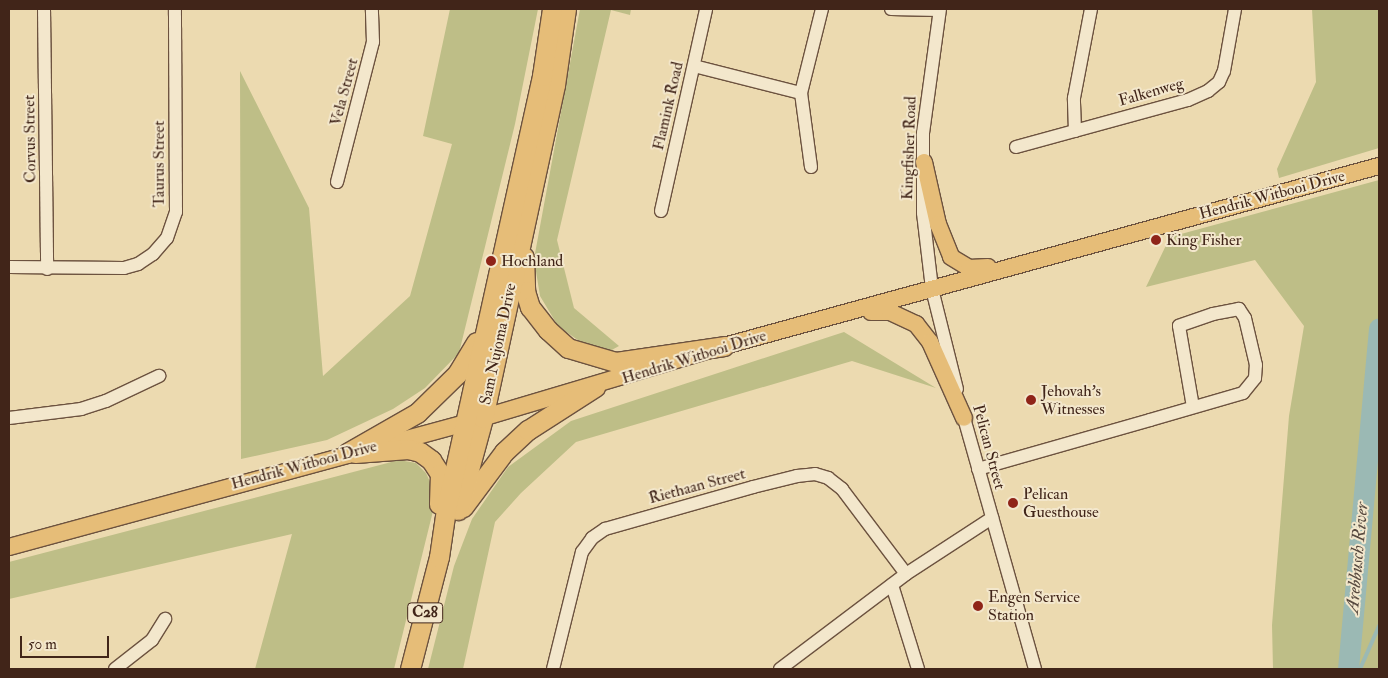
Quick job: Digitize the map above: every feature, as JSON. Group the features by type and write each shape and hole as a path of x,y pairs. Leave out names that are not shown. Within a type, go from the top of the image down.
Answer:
{"highway":[{"name":"Sam Nujoma Drive","path":"439,557 458,513 474,421 488,317 542,76 552,9"},
{"name":"Sam Nujoma Drive","path":"410,669 524,229 556,85 566,9"},
{"path":"524,229 525,291 530,306 548,330 568,348 616,362 724,346"},
{"path":"348,453 400,425 444,388 465,364 488,317"},
{"path":"458,513 504,452 528,430 595,387"},
{"path":"348,453 408,449 432,460 440,474 439,557"}],"main road":[{"path":"924,162 944,243 956,262 969,268 980,268 1046,257"},
{"name":"Hendrik Witbooi Drive","path":"9,546 348,453 474,421 595,387 724,346 849,314 1046,257 1379,166"},
{"path":"849,314 890,312 916,324 930,342 964,418"}],"street":[{"name":"Corvus Street","path":"44,9 48,269"},
{"name":"Taurus Street","path":"9,267 48,269 124,268 138,264 153,254 167,238 176,212 175,9"},
{"name":"Vela Street","path":"337,182 373,42 372,9"},
{"name":"Flamink Road","path":"661,211 706,9"},
{"path":"811,167 801,93 822,9"},
{"path":"891,9 940,10"},
{"path":"1075,131 1074,98 1091,9"},
{"name":"Falkenweg","path":"1016,147 1188,100 1208,91 1219,82 1224,71 1235,9"},
{"name":"Kingfisher Road","path":"932,289 924,232 925,102 940,10"},
{"path":"694,66 801,93"},
{"name":"Pelican Street","path":"932,289 964,418 1036,669"},
{"path":"978,469 1242,393 1255,378 1255,350 1245,318 1239,309 1219,312 1179,326 1193,407"},
{"path":"9,418 47,416 81,409 106,401 159,376"},
{"name":"Riethaan Street","path":"553,669 582,552 592,538 605,529 744,490 797,476 815,474 828,478 842,489 906,574"},
{"path":"780,669 906,574 992,518"},
{"path":"892,585 918,669"},
{"path":"115,669 152,640 165,619"}],"green space":[{"path":"450,9 538,9 515,124 459,353 425,388 393,409 327,440 241,459 240,71 309,208 323,376 410,296 452,144 423,136"},
{"path":"580,9 631,9 630,15 611,10 557,240 574,308 619,346 608,352 582,343 558,326 540,296 534,259"},
{"path":"1312,9 1379,9 1379,148 1279,178 1277,169 1316,82"},
{"path":"1379,180 1379,669 1273,669 1272,625 1289,416 1304,326 1255,260 1146,287 1170,237"},
{"path":"844,332 936,388 852,361 576,442 521,493 495,522 463,669 428,669 454,566 472,519 508,467 571,421"},
{"path":"399,460 416,463 426,473 432,486 433,511 394,669 255,669 292,534 9,599 9,562"}],"waterway":[{"name":"Arebbusch River","path":"1348,669 1379,328"},
{"path":"1360,669 1379,626"}],"place":[{"name":"King Fisher","path":"1156,240"},
{"name":"Hochland","path":"491,261"},
{"name":"Jehovah’s Witnesses","path":"1031,400"},
{"name":"Pelican Guesthouse","path":"1013,503"},
{"name":"Engen Service Station","path":"978,606"}]}
